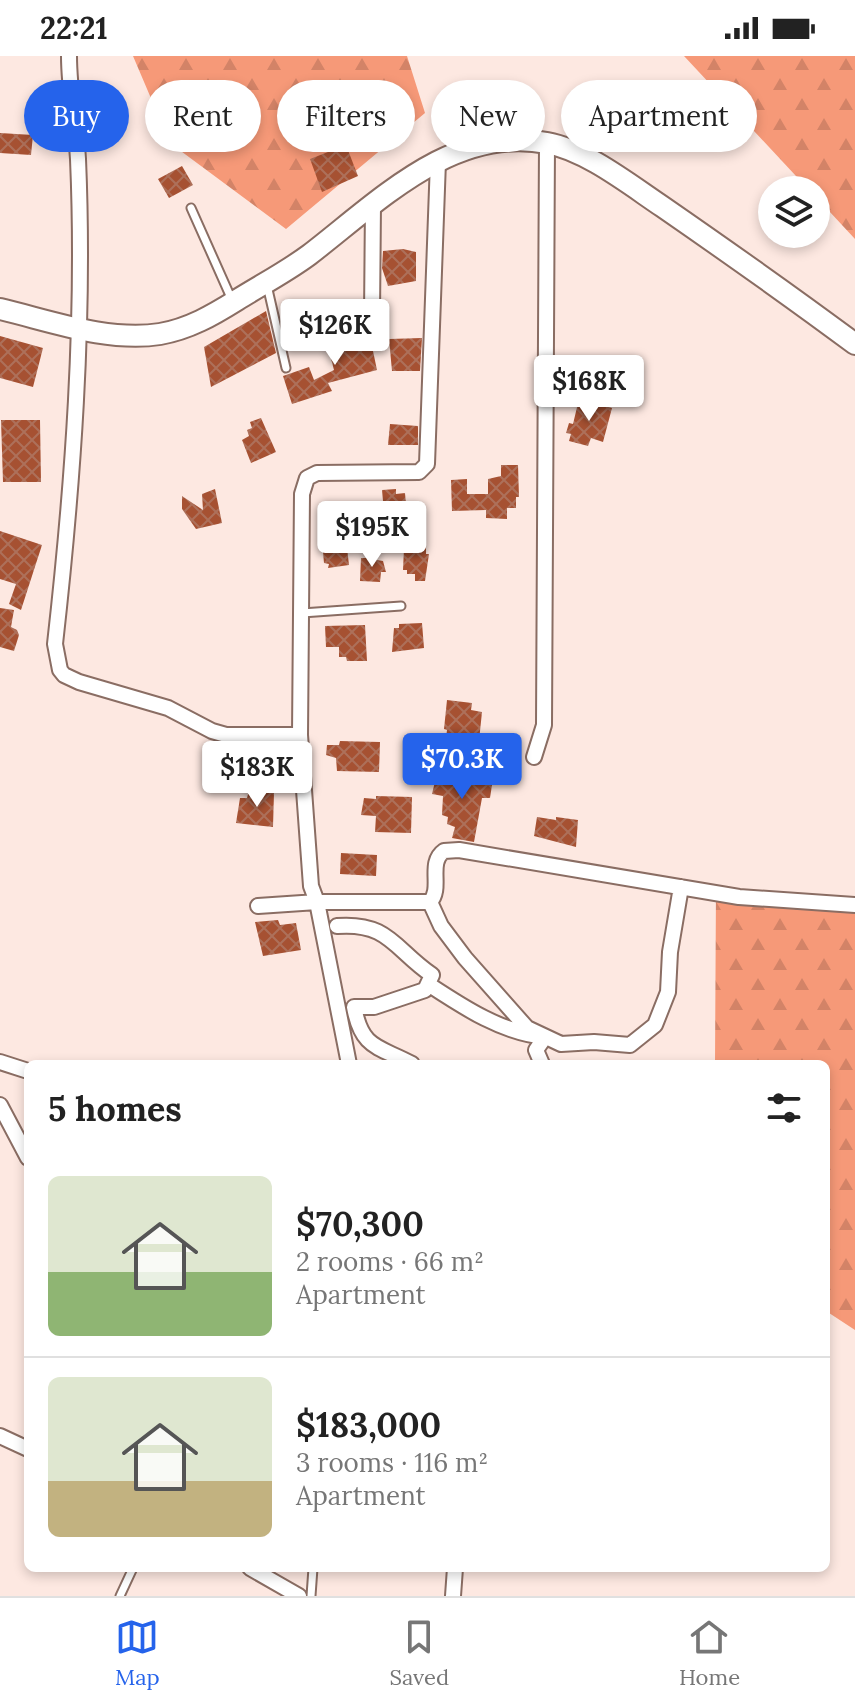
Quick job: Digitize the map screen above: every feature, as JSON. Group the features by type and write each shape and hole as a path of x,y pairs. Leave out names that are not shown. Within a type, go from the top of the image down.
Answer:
{"main road":[{"path":"0,309 77,328 133,335 163,333 212,316 305,257 373,204 438,161 465,149 495,142 547,143 587,159 645,195 855,344"}],"street":[{"path":"69,56 78,158 76,407 70,511 55,644 60,670 79,682 183,713 212,731 226,735 300,735"},
{"path":"534,757 544,725 547,143"},
{"path":"348,1060 317,902 311,886 300,735 302,494 307,478 317,473 419,472 427,466 438,161"},
{"path":"372,315 373,204"},
{"path":"430,902 435,896 436,861 444,851 459,850 739,897 855,905"},
{"path":"430,902 441,926 465,958 527,1028 561,1044 594,1042 630,1045 655,1025 668,992 670,952 681,887"},
{"path":"258,906 317,902 430,902"},
{"path":"337,926 360,924 382,932 432,975 425,990 374,1007 354,1007 358,1027 376,1049 402,1060"},
{"path":"428,984 460,1005 522,1035 545,1037"},
{"path":"540,1060 536,1050 545,1037"},
{"path":"0,1062 24,1070"},
{"path":"0,1105 24,1150"},
{"path":"0,1436 24,1447"},
{"path":"257,1572 299,1596"},
{"path":"453,1596 455,1572"}],"lane":[{"path":"191,208 233,302"},
{"path":"266,282 286,368"},
{"path":"302,613 401,606"},
{"path":"272,779 300,735"},
{"path":"120,1596 131,1572"},
{"path":"311,1596 313,1572"}],"green space":[{"path":"133,56 407,56 415,80 277,80 277,152 378,152 286,229 182,152 261,152 261,80 145,80 145,84"},
{"path":"684,56 855,56 855,239 830,212 830,176 796,176 757,134 757,80 706,80"},
{"path":"415,81 425,113 415,121"},
{"path":"716,887 855,908 855,1330 830,1314 830,1060 715,1060"}],"building":[{"path":"0,133 24,134 24,152 31,152 31,155 0,153"},
{"path":"328,152 349,152 358,176 322,192 310,159"},
{"path":"182,166 193,185 169,198 158,179"},
{"path":"403,249 416,252 416,281 388,286 382,268 383,251"},
{"path":"266,311 276,353 211,387 204,347"},
{"path":"360,329 369,332 377,370 328,383 332,391 292,404 283,376 309,367 314,380 334,370 329,351 341,334"},
{"path":"0,336 43,348 33,387 0,378"},
{"path":"422,338 420,371 392,371 389,339"},
{"path":"579,399 612,408 603,442 591,438 588,446 569,441 571,434 566,433 569,423 573,424"},
{"path":"261,418 276,452 251,463 242,440 249,436 247,430 252,428 250,422"},
{"path":"1,420 40,420 41,482 3,482"},
{"path":"390,424 418,426 418,445 388,445"},
{"path":"501,465 518,465 519,497 516,497 516,508 507,508 507,519 486,518 486,510 452,511 451,480 467,479 467,494 488,494 488,479 501,476"},
{"path":"215,489 222,523 196,529 182,509 182,496 203,510 202,494"},
{"path":"396,489 396,494 405,493 407,515 388,516 388,511 384,512 382,490"},
{"path":"0,531 42,545 21,610 9,604 16,584 0,579"},
{"path":"346,539 349,565 328,568 329,564 324,563 322,541"},
{"path":"408,542 426,543 426,554 429,554 425,581 415,581 415,574 407,574 407,570 403,570 404,548 408,549"},
{"path":"368,554 377,555 377,560 383,561 386,572 381,572 380,582 360,581 361,558 368,558"},
{"path":"0,608 14,610 11,627 19,635 14,651 0,647"},
{"path":"422,623 424,648 392,652 394,628 399,628 399,624"},
{"path":"365,625 367,661 347,661 346,657 339,657 339,647 326,647 325,626"},
{"path":"447,700 472,703 471,710 482,712 479,741 446,738"},
{"path":"340,741 380,742 379,772 337,771 336,758 326,755 327,745 339,745"},
{"path":"438,769 485,776 484,783 492,785 490,798 482,798 474,842 452,838 455,827 447,824 448,817 442,815 443,796 432,794"},
{"path":"250,787 274,793 273,827 236,823 240,798 247,798"},
{"path":"376,796 412,797 411,833 375,832 376,816 361,815 364,798 376,799"},
{"path":"537,817 578,820 576,847 534,836"},
{"path":"341,853 377,855 376,876 340,874"},
{"path":"278,920 280,925 296,923 301,950 263,956 255,922"}]}
